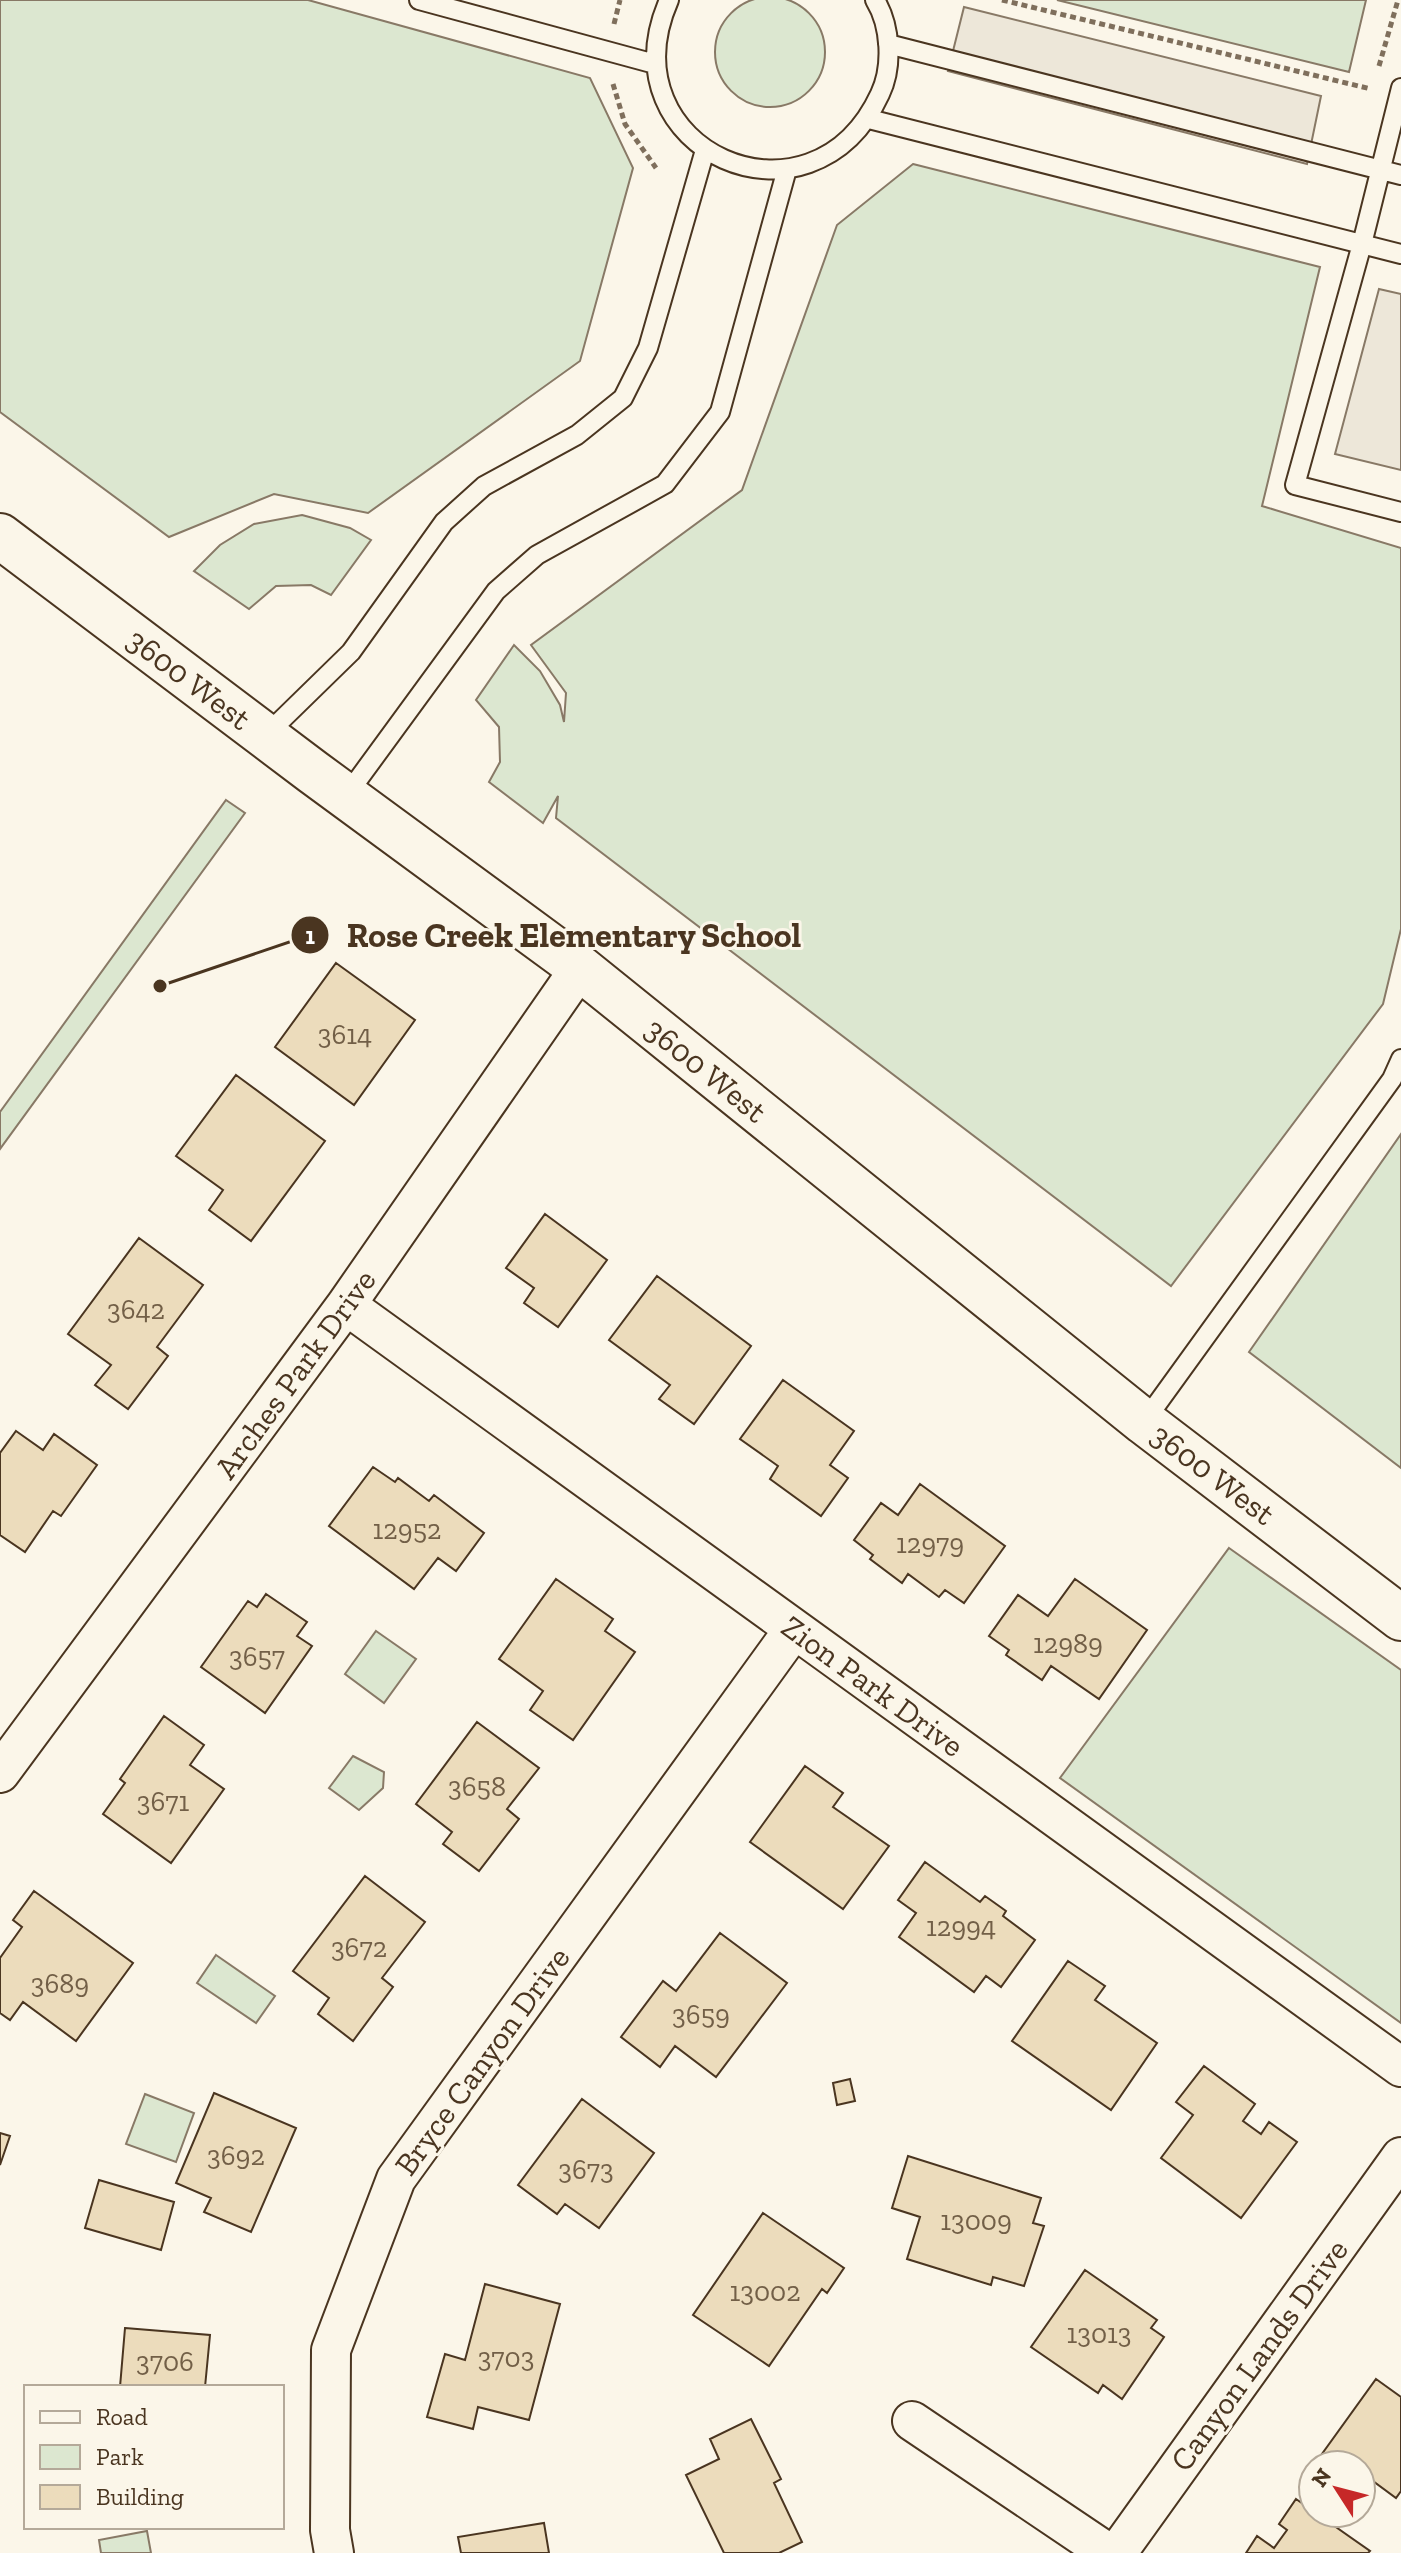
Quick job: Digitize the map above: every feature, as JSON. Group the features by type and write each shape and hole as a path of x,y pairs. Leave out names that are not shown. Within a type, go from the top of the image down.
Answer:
{"main road":[{"name":"3600 West","path":"0,536 580,968 1144,1422 1401,1618"}],"street":[{"name":"Arches Park Drive","path":"0,1773 346,1305 580,968"},
{"name":"Zion Park Drive","path":"346,1305 1401,2067"},
{"name":"Bryce Canyon Drive","path":"334,2553 330,2530 331,2350 396,2179 794,1629"},
{"name":"Canyon Lands Drive","path":"1117,2553 1401,2157"},
{"path":"912,2421 1108,2553"}],"lane":[{"path":"419,0 655,64"},
{"path":"669,0 659,23 655,64 662,97 680,126 705,150 730,163 758,170 787,169 819,160 846,143 869,119 885,83 888,44 881,9 875,0"},
{"path":"888,44 1401,175"},
{"path":"1401,88 1362,244 1295,485 1401,512"},
{"path":"869,119 1401,254"},
{"path":"265,736 351,652 444,522 484,486 577,435 623,398 648,348 705,150"},
{"path":"346,796 496,591 537,555 665,484 720,412 787,169"},
{"path":"1144,1422 1392,1079 1401,1059"}],"path":[{"path":"1002,0 1373,89"},
{"path":"1377,74 1398,0"}],"green space":[{"path":"756,-1 784,-1 801,6 816,21 824,41 824,63 816,83 801,98 781,106 759,106 739,98 724,83 716,63 716,41 724,21 739,6"},
{"path":"0,0 308,0 590,78 633,168 580,361 368,513 274,494 169,537 0,412"},
{"path":"1057,0 1366,0 1349,72"},
{"path":"913,164 1320,267 1262,506 1401,548 1401,929 1383,1004 1171,1286 556,818 558,796 543,823 489,782 500,762 499,727 476,700 514,645 540,671 560,705 564,722 566,693 531,645 742,490 837,225"},
{"path":"302,515 350,528 371,540 331,595 311,585 276,586 249,609 194,571 220,545 254,524"},
{"path":"226,800 245,813 0,1149 0,1112"},
{"path":"1401,1134 1401,1468 1249,1352"},
{"path":"1229,1548 1401,1670 1401,2023 1060,1778"},
{"path":"376,1631 416,1659 384,1703 345,1674"},
{"path":"353,1756 384,1772 383,1788 359,1810 329,1788"},
{"path":"216,1955 275,1996 256,2023 197,1983"},
{"path":"145,2094 194,2113 176,2162 126,2144"},
{"path":"147,2531 151,2553 101,2553 99,2540"}],"shaded area":[{"path":"964,7 1321,96 1307,164 948,71"},
{"path":"1379,289 1401,294 1401,470 1335,454"}],"building":[{"path":"336,963 415,1020 354,1105 275,1047"},
{"path":"236,1075 325,1141 251,1241 209,1210 223,1190 176,1156"},
{"path":"545,1214 607,1260 558,1327 524,1303 534,1288 506,1268"},
{"path":"139,1238 203,1285 157,1347 168,1356 128,1409 95,1385 111,1365 68,1334"},
{"path":"657,1276 751,1346 694,1424 659,1399 670,1385 609,1340"},
{"path":"783,1380 854,1431 830,1465 848,1478 821,1516 770,1479 778,1466 740,1439"},
{"path":"16,1431 43,1450 54,1434 97,1465 61,1516 53,1511 25,1552 0,1535 0,1453"},
{"path":"373,1467 395,1482 398,1478 429,1501 434,1495 484,1533 456,1571 438,1558 414,1589 329,1526"},
{"path":"920,1484 1005,1546 964,1603 945,1590 939,1597 908,1574 902,1583 870,1559 873,1555 854,1540 881,1503 898,1515"},
{"path":"556,1579 613,1619 605,1631 635,1652 573,1740 530,1710 543,1691 499,1659"},
{"path":"1075,1579 1147,1630 1099,1699 1051,1666 1042,1680 1006,1655 1009,1650 989,1636 1018,1595 1048,1616"},
{"path":"266,1594 307,1622 297,1636 312,1646 265,1713 201,1667 248,1601 257,1607"},
{"path":"164,1716 204,1745 190,1765 224,1789 171,1863 103,1814 125,1783 120,1779"},
{"path":"477,1722 539,1768 507,1809 519,1819 479,1871 443,1844 452,1832 416,1804"},
{"path":"805,1766 843,1793 833,1807 889,1846 843,1909 750,1842"},
{"path":"925,1862 980,1902 985,1896 1006,1911 1003,1916 1035,1940 1001,1987 986,1976 974,1992 899,1937 916,1913 898,1900"},
{"path":"365,1876 425,1922 382,1978 393,1987 353,2041 318,2014 329,1998 293,1971"},
{"path":"34,1891 133,1963 76,2041 23,2002 10,2020 0,2013 0,1958 22,1927 13,1920"},
{"path":"720,1933 787,1983 716,2077 675,2046 660,2067 621,2037 663,1981 676,1991"},
{"path":"1068,1961 1105,1986 1095,2000 1157,2043 1111,2110 1012,2041"},
{"path":"1204,2066 1255,2104 1243,2121 1261,2134 1269,2122 1297,2142 1241,2218 1161,2158 1193,2115 1176,2102"},
{"path":"850,2079 855,2101 837,2105 833,2083"},
{"path":"214,2093 296,2128 251,2232 204,2212 211,2198 176,2183"},
{"path":"582,2099 654,2153 599,2228 565,2204 557,2214 518,2185"},
{"path":"0,2133 10,2136 0,2165"},
{"path":"908,2156 1041,2198 1033,2223 1044,2226 1024,2286 993,2277 991,2285 907,2259 920,2217 892,2208"},
{"path":"99,2180 174,2202 161,2250 85,2228"},
{"path":"763,2213 844,2268 827,2293 822,2289 769,2366 693,2315"},
{"path":"1085,2270 1157,2320 1151,2328 1164,2337 1122,2399 1103,2385 1098,2393 1031,2347"},
{"path":"485,2284 560,2304 529,2420 478,2407 473,2429 427,2417 445,2354 465,2360"},
{"path":"125,2328 210,2335 205,2385 120,2385"},
{"path":"1376,2379 1401,2397 1401,2491 1396,2498 1377,2484 1377,2449 1326,2449"},
{"path":"751,2419 781,2479 774,2483 802,2542 779,2553 724,2553 686,2475 719,2459 710,2439"},
{"path":"1296,2499 1297,2529 1339,2529 1370,2551 1246,2553 1257,2536 1274,2548 1287,2530 1279,2524"},
{"path":"544,2523 549,2553 461,2553 458,2537"}],"place":[{"name":"Rose Creek Elementary School","path":"160,986"}]}
